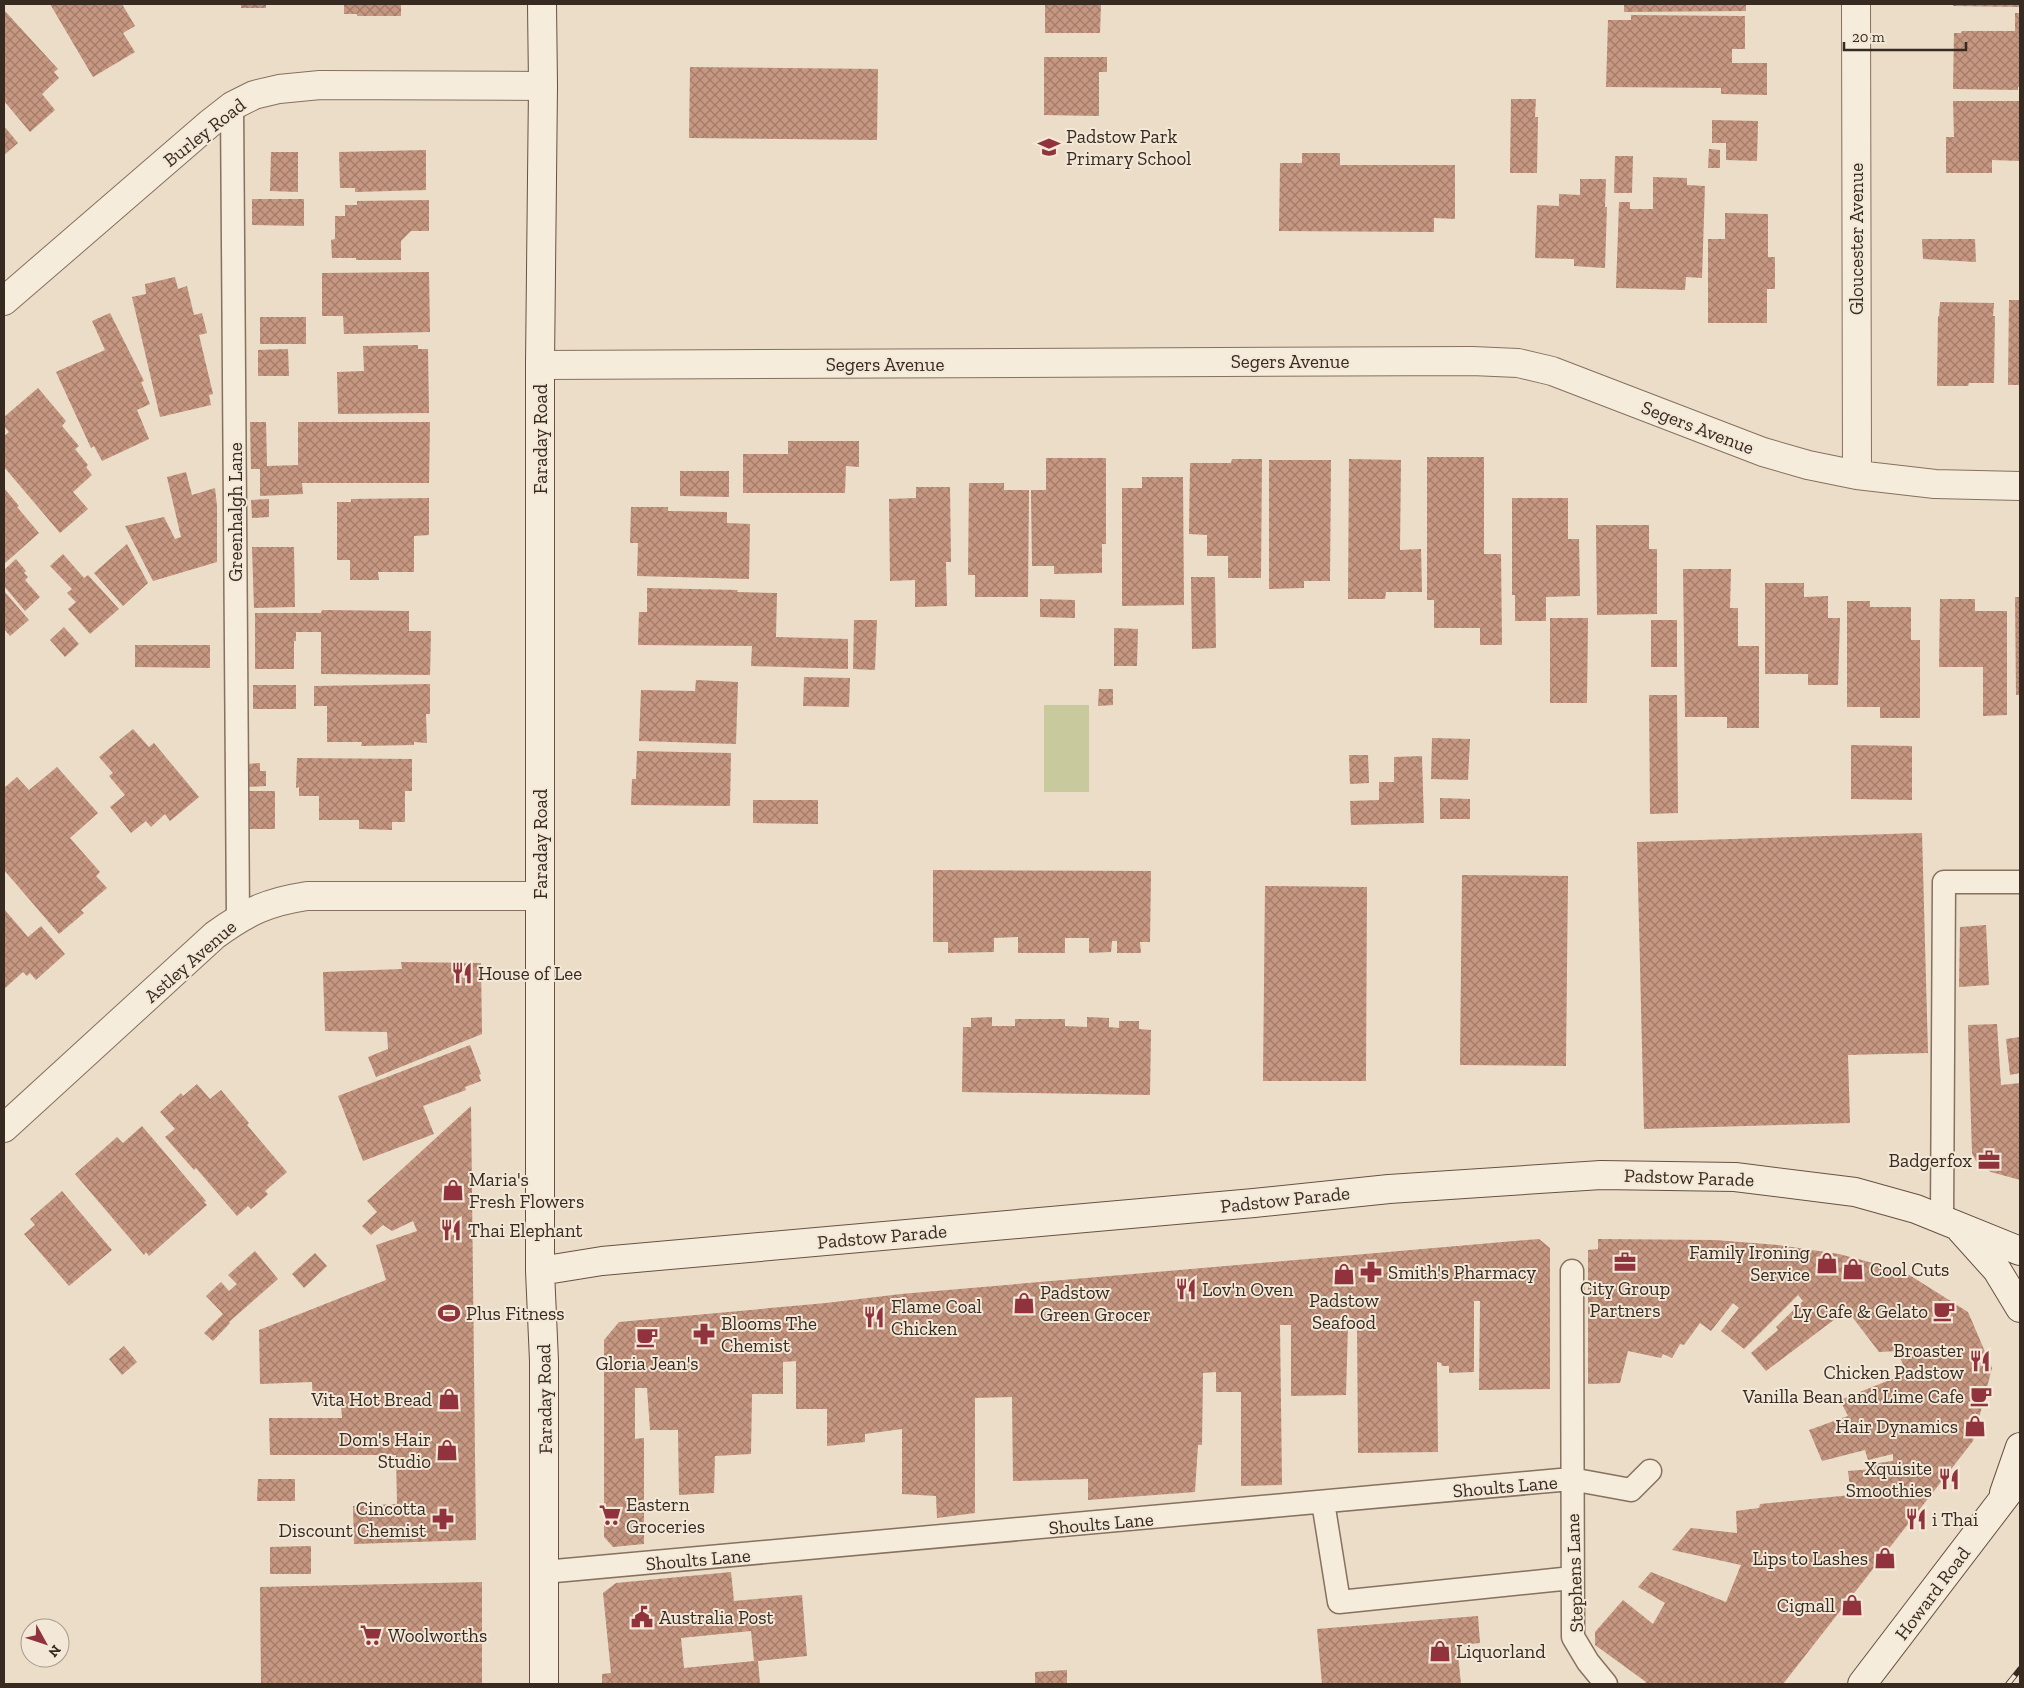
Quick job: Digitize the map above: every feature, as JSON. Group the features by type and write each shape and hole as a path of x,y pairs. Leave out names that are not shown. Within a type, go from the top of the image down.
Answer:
{"street":[{"name":"Faraday Road","path":"542,4 540,1271 544,1361 544,1684"},
{"name":"Gloucester Avenue","path":"1856,4 1857,475"},
{"name":"Burley Road","path":"4,301 232,106 254,95 279,89 320,85 543,86"},
{"name":"Segers Avenue","path":"540,365 1314,361 1472,361 1518,363 1552,371 1763,452 1808,465 1857,475 1935,484 2020,486"},
{"name":"Astley Avenue","path":"4,1128 195,952 238,918 258,907 307,896 540,896"},
{"name":"Padstow Parade","path":"540,1271 602,1261 1254,1203 1389,1189 1572,1176 1735,1177 1824,1186 1886,1199 2020,1251"},
{"path":"1949,1223 1997,1270 2020,1308"},
{"path":"1984,1236 2020,1236"},
{"path":"2001,1502 2020,1447"},
{"name":"Howard Road","path":"1862,1684 2020,1477"}],"lane":[{"name":"Greenhalgh Lane","path":"232,106 238,918"},
{"path":"1949,1223 1944,882 2020,882"},
{"name":"Stephens Lane","path":"1572,1271 1573,1637 1588,1662 1606,1684"},
{"name":"Shoults Lane","path":"544,1572 1572,1479 1631,1490 1650,1470"},
{"path":"1322,1502 1340,1602 1572,1578"}],"green space":[{"path":"1044,705 1089,705 1089,792 1044,792"}],"building":[{"path":"50,4 122,4 135,26 123,33 135,52 93,77"},
{"path":"241,4 266,4 266,8 241,8"},
{"path":"344,4 401,4 401,16 357,16 357,14 344,14"},
{"path":"1045,4 1101,4 1100,33 1045,33"},
{"path":"1624,4 1746,4 1746,11 1624,12"},
{"path":"1953,4 2020,4 2020,7 1953,6"},
{"path":"4,10 58,69 54,72 59,78 42,94 55,110 30,132 4,101"},
{"path":"2015,13 2020,13 2020,87 2018,87 2018,90 1953,89 1954,33 1961,33 1962,31 2015,31"},
{"path":"1631,15 1745,16 1745,49 1732,49 1732,63 1767,63 1767,95 1721,94 1721,88 1606,87 1608,20 1631,20"},
{"path":"1044,57 1107,57 1107,72 1099,72 1099,116 1044,115"},
{"path":"690,67 878,69 877,140 689,138"},
{"path":"1511,99 1536,99 1535,117 1538,117 1537,173 1510,173"},
{"path":"1953,101 2020,101 2020,161 1992,160 1992,173 1946,173 1946,137 1954,137"},
{"path":"1712,120 1758,121 1757,161 1726,160 1726,143 1712,143"},
{"path":"4,126 18,143 4,155"},
{"path":"1709,149 1720,150 1720,168 1708,168"},
{"path":"426,150 426,190 355,192 355,188 340,188 339,152"},
{"path":"271,152 298,152 298,192 270,191"},
{"path":"1302,153 1340,153 1340,165 1455,165 1455,219 1434,218 1434,232 1279,231 1280,163 1302,163"},
{"path":"1615,156 1633,156 1632,193 1614,193"},
{"path":"1653,177 1687,178 1687,185 1705,186 1702,278 1686,277 1685,290 1616,288 1619,202 1630,202 1630,209 1653,209"},
{"path":"1580,179 1606,179 1605,268 1574,266 1574,259 1535,258 1537,205 1559,206 1559,194 1580,195"},
{"path":"252,199 304,199 304,226 252,225"},
{"path":"429,200 429,231 411,231 401,241 401,260 332,258 331,240 335,239 335,216 345,216 345,205 357,205 357,201"},
{"path":"1725,213 1768,214 1768,257 1775,257 1775,289 1767,289 1767,323 1708,323 1708,239 1725,239"},
{"path":"1922,239 1975,239 1976,262 1923,259"},
{"path":"429,272 430,332 344,334 343,316 322,316 322,273"},
{"path":"175,277 178,289 187,286 194,315 202,313 207,333 199,335 213,394 209,395 211,405 160,417 132,297 146,294 145,284"},
{"path":"2009,300 2020,300 2020,385 2008,385"},
{"path":"1940,302 1994,303 1994,383 1969,383 1968,386 1937,386"},
{"path":"110,313 144,381 141,382 150,404 137,410 149,439 102,461 94,446 91,448 56,372 105,350 92,321"},
{"path":"260,317 306,317 306,344 260,344"},
{"path":"418,345 418,349 428,349 429,413 338,414 337,372 364,371 363,346"},
{"path":"288,349 289,376 258,376 258,350"},
{"path":"38,388 66,421 62,426 79,446 75,449 88,465 86,467 92,475 73,492 88,509 60,533 4,467 4,436 9,432 4,426 4,417"},
{"path":"250,422 266,422 267,466 298,465 298,422 430,422 429,483 302,483 303,494 260,496 260,469 251,469"},
{"path":"788,441 859,441 859,467 846,466 845,493 743,493 743,454 788,454"},
{"path":"1427,457 1484,457 1484,554 1501,554 1502,645 1480,645 1480,628 1434,628 1434,600 1427,600"},
{"path":"1046,458 1106,458 1106,544 1102,544 1102,573 1054,574 1054,566 1032,566 1031,490 1046,490"},
{"path":"1232,459 1262,459 1261,578 1228,578 1228,556 1207,556 1207,535 1189,534 1190,463 1231,463"},
{"path":"1349,459 1401,460 1400,550 1421,549 1422,592 1386,592 1385,599 1348,599"},
{"path":"1269,460 1331,460 1330,581 1304,581 1304,588 1269,589"},
{"path":"680,471 729,471 729,497 680,496"},
{"path":"186,472 192,495 215,488 217,506 217,562 153,581 125,526 164,517 175,539 181,537 167,477"},
{"path":"1142,477 1183,477 1184,605 1122,606 1122,488 1142,488"},
{"path":"969,483 1004,483 1004,490 1029,490 1028,597 975,597 975,575 968,575"},
{"path":"916,487 950,487 951,562 946,562 947,606 915,607 915,580 890,581 889,499 916,498"},
{"path":"4,488 39,533 4,564"},
{"path":"429,498 429,535 414,536 414,572 378,572 379,580 350,580 350,560 337,560 337,502 351,502 351,499"},
{"path":"1512,498 1568,498 1568,539 1579,539 1580,596 1546,597 1546,621 1515,621 1515,595 1512,595"},
{"path":"269,499 269,517 252,518 251,500"},
{"path":"631,507 668,507 668,511 727,512 727,523 750,524 749,579 637,576 638,543 630,543"},
{"path":"1596,525 1649,525 1649,549 1657,549 1657,614 1597,615"},
{"path":"127,544 148,583 123,606 94,573"},
{"path":"252,547 294,547 295,607 254,608"},
{"path":"63,554 84,578 88,575 119,609 90,634 68,609 76,602 67,593 72,589 50,566"},
{"path":"16,559 26,571 24,573 28,577 25,580 40,597 25,611 4,586 4,570"},
{"path":"1683,569 1731,569 1730,608 1738,608 1738,646 1759,646 1759,728 1727,728 1727,717 1685,717"},
{"path":"1191,577 1215,577 1216,648 1192,649"},
{"path":"1765,583 1804,583 1804,597 1828,596 1828,618 1840,618 1838,685 1808,685 1808,674 1765,674"},
{"path":"647,588 777,593 776,637 848,639 848,669 751,666 752,646 638,645 639,612 647,612"},
{"path":"4,591 29,620 10,636 4,629"},
{"path":"2015,597 2020,597 2020,695 2016,695"},
{"path":"1040,599 1075,600 1075,618 1040,617"},
{"path":"1940,599 1975,599 1975,611 2007,611 2007,715 1983,716 1983,667 1939,667"},
{"path":"1847,601 1870,601 1870,607 1911,607 1911,640 1920,640 1920,718 1880,718 1880,707 1847,707"},
{"path":"322,610 409,611 409,631 431,631 430,675 321,674 321,632 296,632 296,641 294,641 294,669 255,669 255,613 321,613"},
{"path":"1550,618 1588,618 1587,703 1550,703"},
{"path":"854,620 877,620 875,670 853,669"},
{"path":"1651,620 1677,620 1677,667 1651,667"},
{"path":"64,627 79,644 65,657 50,640"},
{"path":"1114,628 1138,629 1137,666 1114,666"},
{"path":"135,645 210,645 210,668 135,667"},
{"path":"804,677 850,678 849,707 803,706"},
{"path":"696,680 738,682 736,744 639,741 641,690 695,691"},
{"path":"430,684 430,714 426,714 427,743 414,742 414,745 361,746 362,742 327,742 327,706 314,706 314,686"},
{"path":"253,685 296,685 296,709 253,709"},
{"path":"1099,689 1113,689 1113,705 1098,706"},
{"path":"1649,695 1677,695 1678,813 1650,814"},
{"path":"133,729 149,747 154,743 199,797 170,821 165,814 151,827 146,821 131,833 110,807 125,795 109,776 113,773 99,757"},
{"path":"1432,738 1470,739 1468,780 1431,779"},
{"path":"1851,745 1912,746 1912,800 1851,799"},
{"path":"637,751 731,753 730,806 631,805 632,779 636,779"},
{"path":"1349,755 1368,755 1369,783 1350,784"},
{"path":"1422,756 1424,823 1351,825 1350,801 1379,800 1379,782 1394,782 1394,757"},
{"path":"297,758 412,759 412,791 405,791 405,822 392,822 392,830 359,829 359,820 319,820 319,796 299,796 299,787 296,788"},
{"path":"260,763 260,771 266,771 266,786 248,787 248,764"},
{"path":"57,767 98,813 70,838 100,872 96,876 107,888 81,910 84,913 59,934 4,870 4,788 17,777 29,790"},
{"path":"248,791 275,791 275,829 247,829"},
{"path":"1440,798 1470,799 1470,819 1440,819"},
{"path":"753,800 818,800 818,824 753,823"},
{"path":"1922,833 1928,1053 1848,1055 1850,1123 1644,1129 1637,842"},
{"path":"933,870 1151,871 1150,942 1140,942 1141,953 1117,953 1117,941 1112,941 1111,952 1089,953 1089,938 1065,938 1065,953 1018,953 1018,937 994,938 994,952 948,953 948,942 933,942"},
{"path":"1462,875 1568,876 1566,1066 1460,1065"},
{"path":"1265,886 1367,887 1366,1081 1263,1081"},
{"path":"4,909 28,937 41,926 65,954 36,980 30,973 27,976 23,972 4,989"},
{"path":"1986,925 1989,985 1959,987 1960,927"},
{"path":"401,962 481,963 482,1034 376,1077 368,1057 388,1049 387,1032 325,1031 323,972 402,969"},
{"path":"992,1017 992,1026 1015,1026 1015,1019 1065,1019 1065,1026 1087,1027 1087,1017 1109,1018 1109,1027 1119,1028 1119,1021 1139,1021 1139,1029 1151,1030 1150,1095 962,1092 963,1027 971,1027 971,1018"},
{"path":"1997,1024 2001,1085 2020,1083 2020,1180 1991,1172 1982,1167 1972,1153 1968,1025"},
{"path":"2020,1037 2020,1073 2010,1075 2006,1039"},
{"path":"470,1045 481,1074 479,1075 481,1081 465,1087 466,1090 423,1106 434,1134 363,1161 338,1096"},
{"path":"197,1084 210,1099 221,1090 249,1123 247,1125 287,1172 265,1191 268,1194 265,1197 251,1209 248,1206 237,1216 196,1168 194,1170 165,1137 175,1129 160,1112 181,1093 183,1096"},
{"path":"471,1106 476,1540 354,1544 353,1506 397,1504 396,1455 270,1455 269,1418 342,1418 341,1404 313,1403 312,1382 260,1384 259,1330 386,1280 376,1245 417,1231 413,1221 392,1231 383,1225 371,1235 362,1226 377,1212 367,1201"},
{"path":"142,1126 206,1201 204,1202 207,1205 149,1256 146,1252 144,1255 75,1174 117,1137 123,1143"},
{"path":"62,1191 112,1250 69,1286 24,1234 35,1225 30,1219"},
{"path":"1539,1239 1550,1248 1550,1389 1479,1390 1480,1301 1474,1301 1474,1372 1449,1373 1449,1366 1442,1366 1441,1363 1437,1362 1438,1452 1358,1453 1357,1325 1348,1325 1346,1395 1291,1396 1291,1325 1280,1325 1282,1485 1241,1486 1241,1392 1216,1392 1216,1372 1203,1373 1202,1445 1198,1445 1195,1492 1088,1500 1088,1479 1013,1481 1012,1397 975,1398 975,1513 937,1518 936,1496 902,1494 902,1429 865,1434 865,1442 827,1446 827,1409 796,1409 796,1361 783,1362 783,1394 752,1394 751,1454 715,1456 714,1493 679,1495 678,1430 650,1430 647,1388 635,1388 635,1439 644,1438 644,1544 613,1547 604,1537 604,1340 619,1322 826,1303 901,1294"},
{"path":"1598,1239 1715,1240 1778,1245 1839,1254 1903,1271 1968,1312 1992,1368 1973,1441 1783,1684 1644,1684 1646,1682 1595,1645 1595,1632 1623,1600 1653,1624 1665,1603 1638,1587 1651,1572 1726,1602 1741,1565 1672,1550 1691,1528 1737,1533 1736,1511 1759,1508 1760,1504 1851,1495 1848,1471 1872,1469 1871,1464 1893,1461 1893,1454 1868,1460 1865,1450 1822,1461 1809,1430 1848,1416 1840,1400 1907,1373 1897,1351 1879,1352 1847,1310 1766,1371 1751,1353 1778,1330 1776,1327 1803,1301 1798,1295 1744,1349 1721,1331 1739,1308 1733,1303 1711,1331 1700,1323 1684,1345 1680,1344 1672,1358 1663,1354 1661,1358 1628,1351 1620,1383 1588,1384 1588,1250 1598,1249"},
{"path":"255,1251 278,1279 229,1322 213,1341 204,1333 223,1314 206,1296 221,1282 229,1291 237,1284 228,1275"},
{"path":"315,1253 327,1266 304,1288 292,1274"},
{"path":"124,1346 137,1362 122,1375 109,1359"},
{"path":"258,1479 295,1479 295,1501 257,1501"},
{"path":"311,1546 311,1574 270,1574 270,1547"},
{"path":"731,1572 734,1601 802,1595 807,1656 758,1661 760,1684 602,1684 602,1674 611,1673 603,1593 616,1583","holes":["751,1631 754,1661 684,1668 681,1638"]},
{"name":"Woolworths","path":"482,1582 482,1684 261,1684 260,1587"},
{"path":"1478,1616 1480,1643 1457,1645 1461,1684 1322,1684 1317,1629"},
{"path":"1067,1670 1067,1684 1035,1684 1035,1672"}],"railway":[{"path":"2008,1684 2020,1669"}],"place":[{"name":"Padstow Park Primary School","path":"1049,147"},
{"name":"House of Lee","path":"462,973"},
{"name":"Badgerfox","path":"1989,1160"},
{"name":"Maria's Fresh Flowers","path":"453,1190"},
{"name":"Thai Elephant","path":"451,1230"},
{"name":"City Group Partners","path":"1625,1262"},
{"name":"Family Ironing Service","path":"1827,1263"},
{"name":"Cool Cuts","path":"1853,1269"},
{"name":"Smith's Pharmacy","path":"1371,1272"},
{"name":"Padstow Seafood","path":"1344,1274"},
{"name":"Lov'n Oven","path":"1186,1289"},
{"name":"Padstow Green Grocer","path":"1024,1303"},
{"name":"Ly Cafe & Gelato","path":"1944,1311"},
{"name":"Plus Fitness","path":"449,1313"},
{"name":"Flame Coal Chicken","path":"874,1317"},
{"name":"Blooms The Chemist","path":"704,1334"},
{"name":"Gloria Jean's","path":"647,1337"},
{"name":"Broaster Chicken Padstow","path":"1980,1361"},
{"name":"Vanilla Bean and Lime Cafe","path":"1981,1396"},
{"name":"Vita Hot Bread","path":"449,1399"},
{"name":"Hair Dynamics","path":"1975,1426"},
{"name":"Dom's Hair Studio","path":"447,1450"},
{"name":"Xquisite Smoothies","path":"1949,1479"},
{"name":"Eastern Groceries","path":"610,1515"},
{"name":"Cincotta Discount Chemist","path":"443,1519"},
{"name":"i Thai","path":"1916,1519"},
{"name":"Lips to Lashes","path":"1885,1558"},
{"name":"Cignall","path":"1852,1605"},
{"name":"Australia Post","path":"642,1617"},
{"name":"Woolworths","path":"371,1635"},
{"name":"Liquorland","path":"1440,1651"}]}
